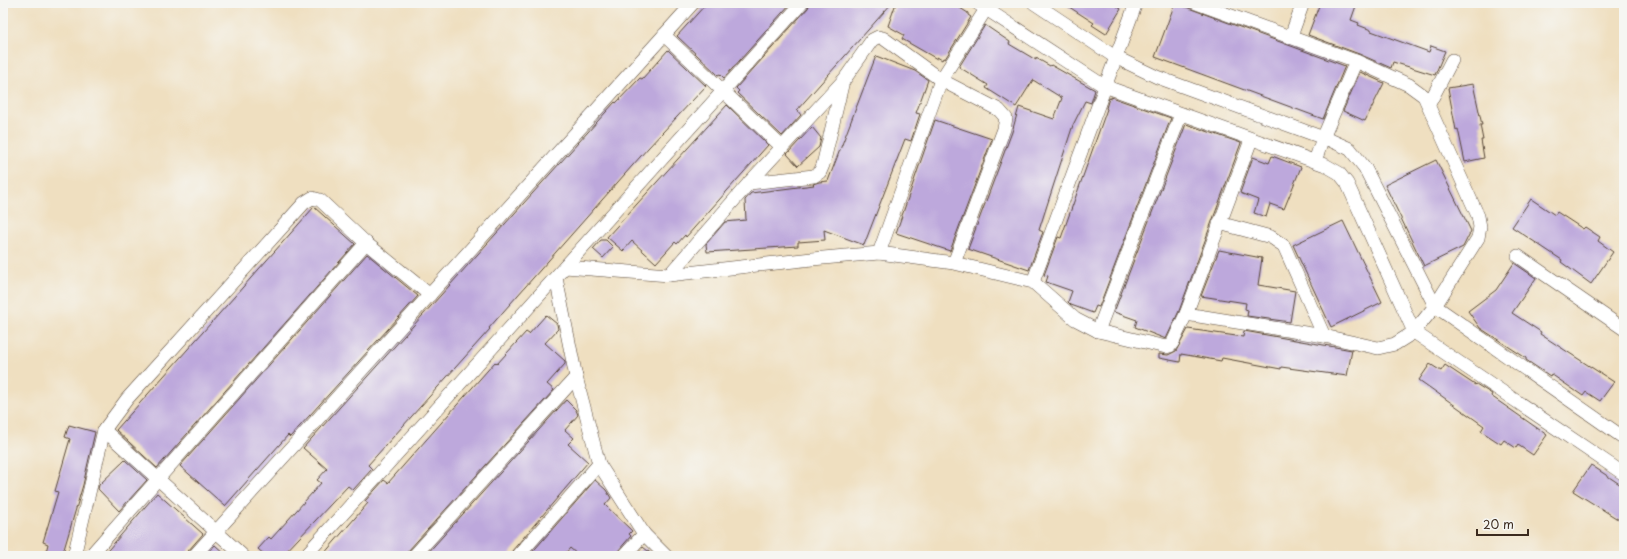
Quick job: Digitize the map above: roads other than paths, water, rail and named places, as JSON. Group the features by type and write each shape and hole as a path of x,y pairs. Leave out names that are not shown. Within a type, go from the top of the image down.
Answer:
{"street":[{"path":"194,556 693,3"},
{"path":"305,556 802,3"},
{"path":"1034,3 1115,57 1157,77 1350,149 1365,168 1439,310 1624,438"},
{"path":"1033,282 1104,86 1136,3"},
{"path":"1186,314 1324,336 1378,348 1394,344 1414,332 1439,310 1478,238 1480,227 1478,216 1429,104 1424,96 1409,85 1356,61 1215,6 1196,3"},
{"path":"1291,36 1303,3"},
{"path":"879,253 941,80 981,6 1104,86 1333,169 1347,183 1414,332 1624,474"},
{"path":"664,34 782,147"},
{"path":"670,275 749,183 844,80 872,40 878,37 884,38 941,80 999,110 1006,118 1004,129 954,263"},
{"path":"1429,104 1452,60"},
{"path":"1315,162 1323,138 1356,61"},
{"path":"749,183 814,176 820,172 844,80"},
{"path":"1098,331 1181,114"},
{"path":"565,267 670,275 879,253 954,263 1033,282 1075,319 1098,331 1166,347 1170,346 1173,342 1186,314 1219,222 1251,140"},
{"path":"74,556 104,430 127,399 304,203 312,198 320,200 366,243 430,295"},
{"path":"1219,222 1271,237 1284,246 1324,336"},
{"path":"90,556 366,243"},
{"path":"1518,256 1624,330"},
{"path":"556,278 576,377 599,464 644,534 666,556"},
{"path":"414,556 576,377"},
{"path":"104,430 243,556"},
{"path":"518,556 599,464"},
{"path":"624,556 644,534"}]}
